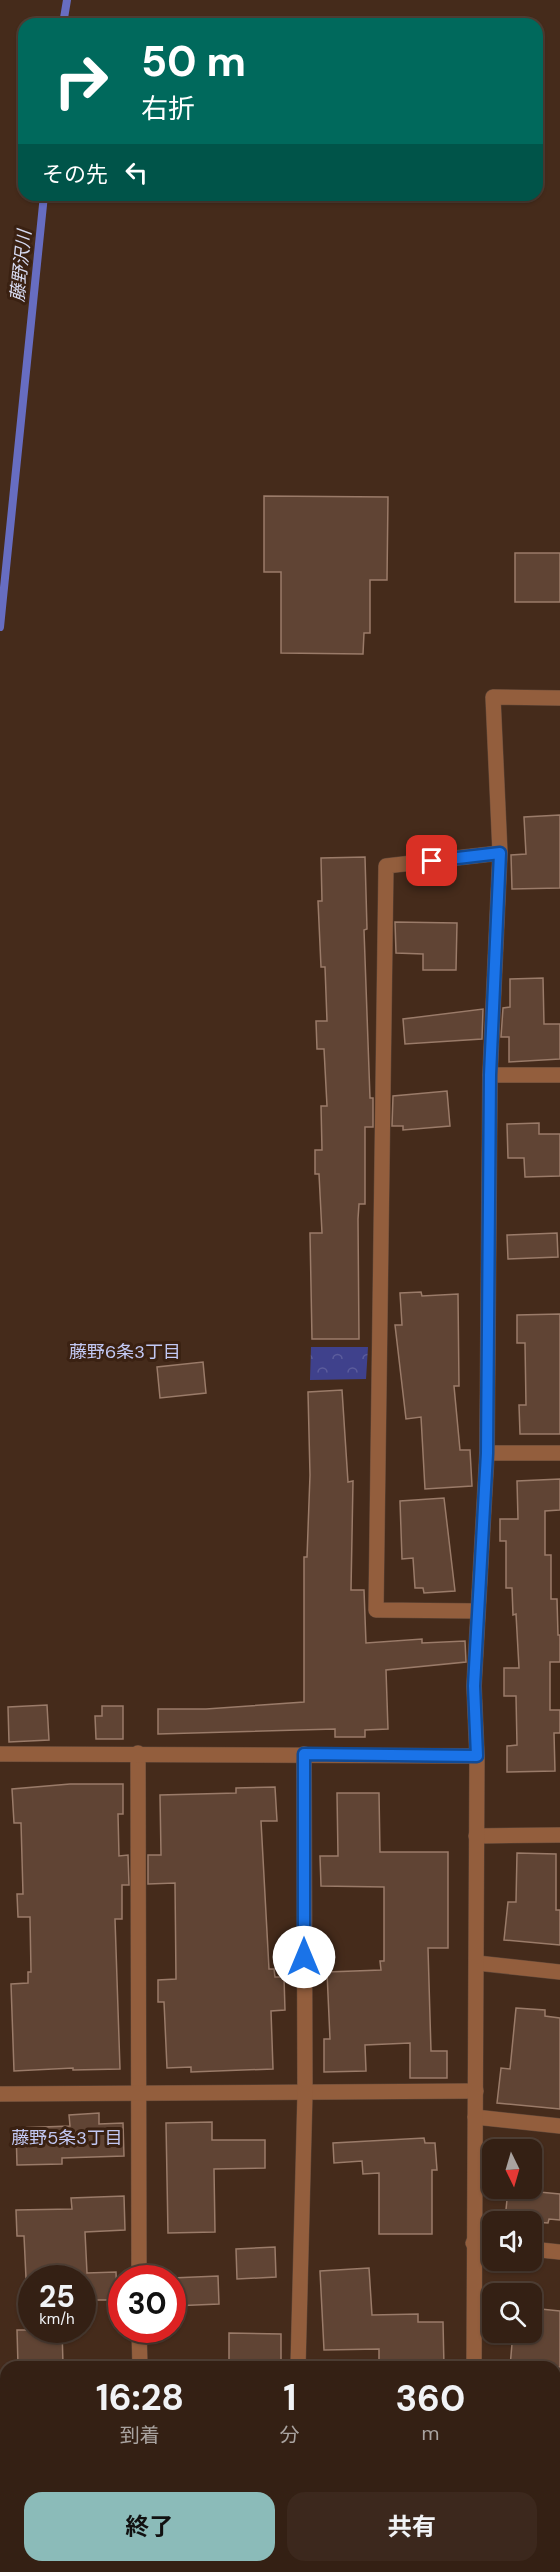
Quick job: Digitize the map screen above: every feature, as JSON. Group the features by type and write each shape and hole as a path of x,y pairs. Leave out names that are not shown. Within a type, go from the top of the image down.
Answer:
{"street":[{"path":"474,2361 473,2243 477,1963 477,1756 474,1686 487,1453 490,1075 500,853 493,697 560,698"},
{"path":"478,1611 376,1610 386,866 500,853"},
{"path":"490,1075 560,1075"},
{"path":"487,1453 560,1453"},
{"path":"138,1753 139,2265"},
{"path":"0,1754 477,1756"},
{"path":"298,2361 305,2093 304,1754"},
{"path":"476,1836 560,1834"},
{"path":"477,1963 560,1972"},
{"path":"0,2094 476,2091"},
{"path":"476,2117 560,2126"},
{"path":"473,2243 482,2244"},
{"path":"542,2250 560,2252"},
{"path":"140,2343 140,2361"}],"green space":[{"path":"311,1347 368,1347 366,1379 310,1380"}],"building":[{"path":"264,496 388,497 387,580 370,580 370,633 364,633 363,654 281,653 281,572 264,572"},
{"path":"515,553 560,553 560,602 515,602"},
{"path":"560,815 560,888 512,889 511,855 526,854 524,817"},
{"path":"365,857 367,929 364,930 373,1127 365,1127 365,1204 359,1204 358,1219 359,1339 312,1339 310,1233 322,1233 319,1174 315,1174 315,1150 322,1150 321,1106 327,1106 324,1049 317,1049 316,1021 327,1021 325,967 321,967 318,901 322,901 321,858"},
{"path":"395,922 457,923 456,970 423,970 423,954 396,953"},
{"path":"543,978 544,1024 560,1024 560,1059 509,1062 509,1037 501,1037 503,1008 510,1007 510,979"},
{"path":"483,1009 482,1039 405,1044 403,1019"},
{"path":"447,1091 450,1126 403,1130 403,1126 392,1126 393,1096"},
{"path":"539,1123 539,1134 560,1134 560,1176 525,1177 524,1158 508,1158 507,1124"},
{"path":"557,1233 558,1257 508,1259 507,1235"},
{"path":"421,1292 422,1296 458,1294 459,1386 454,1386 460,1450 470,1450 472,1486 425,1489 421,1417 406,1419 395,1325 402,1325 400,1293"},
{"path":"560,1314 560,1434 520,1434 519,1405 526,1405 525,1343 517,1343 517,1315"},
{"path":"203,1362 206,1393 160,1398 157,1367"},
{"path":"342,1390 348,1482 353,1481 351,1590 364,1590 366,1643 422,1639 422,1643 465,1641 466,1662 386,1670 388,1729 365,1730 365,1737 335,1737 335,1729 158,1734 158,1709 206,1709 304,1702 304,1557 307,1557 310,1475 308,1392"},
{"path":"560,1479 560,1510 545,1511 545,1555 551,1555 551,1599 557,1599 558,1635 560,1635 560,1662 550,1662 550,1710 560,1710 560,1733 554,1733 555,1771 507,1772 507,1746 517,1745 516,1696 504,1696 504,1668 519,1668 516,1614 513,1615 512,1588 506,1588 506,1541 500,1541 500,1519 518,1519 517,1481"},
{"path":"444,1498 455,1591 424,1593 423,1588 415,1588 413,1558 402,1559 400,1501"},
{"path":"47,1705 49,1740 9,1742 8,1707"},
{"path":"102,1706 123,1706 123,1739 96,1739 95,1716 102,1716"},
{"path":"70,1784 123,1784 123,1814 118,1814 119,1856 128,1855 129,1885 122,1885 122,1919 115,1919 120,2069 73,2070 73,2068 14,2071 11,1984 28,1983 28,1972 31,1972 30,1917 18,1917 17,1894 23,1894 21,1823 14,1823 12,1789"},
{"path":"275,1787 277,1821 261,1821 269,1969 274,1969 275,1977 284,1977 285,2010 271,2011 273,2069 191,2072 191,2067 167,2068 164,2002 158,2002 158,1980 176,1979 175,1883 148,1884 148,1855 161,1855 160,1795 236,1793 236,1788"},
{"path":"337,1793 379,1793 380,1852 448,1852 448,1948 428,1948 431,2051 447,2051 447,2078 410,2078 410,2043 365,2045 366,2071 324,2072 324,2039 330,2039 327,1972 381,1970 380,1961 384,1961 384,1887 321,1886 320,1856 338,1856"},
{"path":"517,1853 556,1854 556,1910 560,1910 560,1945 504,1940 508,1902 516,1902"},
{"path":"516,2008 545,2010 545,2016 560,2018 560,2109 497,2103 501,2068 510,2069"},
{"path":"99,2113 99,2124 123,2123 124,2156 62,2158 62,2164 17,2165 16,2128 70,2126 69,2115"},
{"path":"212,2122 212,2140 265,2140 265,2168 214,2169 215,2232 168,2233 166,2123"},
{"path":"424,2138 425,2143 435,2143 437,2170 432,2170 432,2234 379,2234 379,2173 363,2174 362,2161 334,2163 333,2143"},
{"path":"542,2192 560,2194 560,2220 549,2219 548,2223 542,2223 542,2211 506,2211 507,2199 542,2199"},
{"path":"124,2196 125,2230 85,2232 87,2265 25,2265 24,2236 17,2236 16,2210 72,2209 71,2198"},
{"path":"275,2247 276,2277 237,2279 236,2249"},
{"path":"369,2268 372,2315 418,2314 418,2322 443,2322 444,2361 379,2361 379,2349 324,2350 320,2271"},
{"path":"108,2272 108,2300 96,2300 96,2273"},
{"path":"218,2276 219,2304 186,2305 186,2277"},
{"path":"542,2309 560,2311 560,2361 511,2361 512,2343 542,2343"},
{"path":"17,2330 18,2343 62,2343 63,2361 18,2361"},
{"path":"229,2333 281,2334 281,2361 229,2361"}],"waterway":[{"name":"藤野沢川","path":"64,18 67,0"},
{"name":"藤野沢川","path":"0,627 43,201"}],"district":[{"name":"藤野6条3丁目","path":"125,1352"},
{"name":"藤野5条3丁目","path":"67,2138"}],"route":[{"path":"304,1957 304,1754 477,1756 474,1686 487,1453 490,1075 500,853 432,861"}]}
